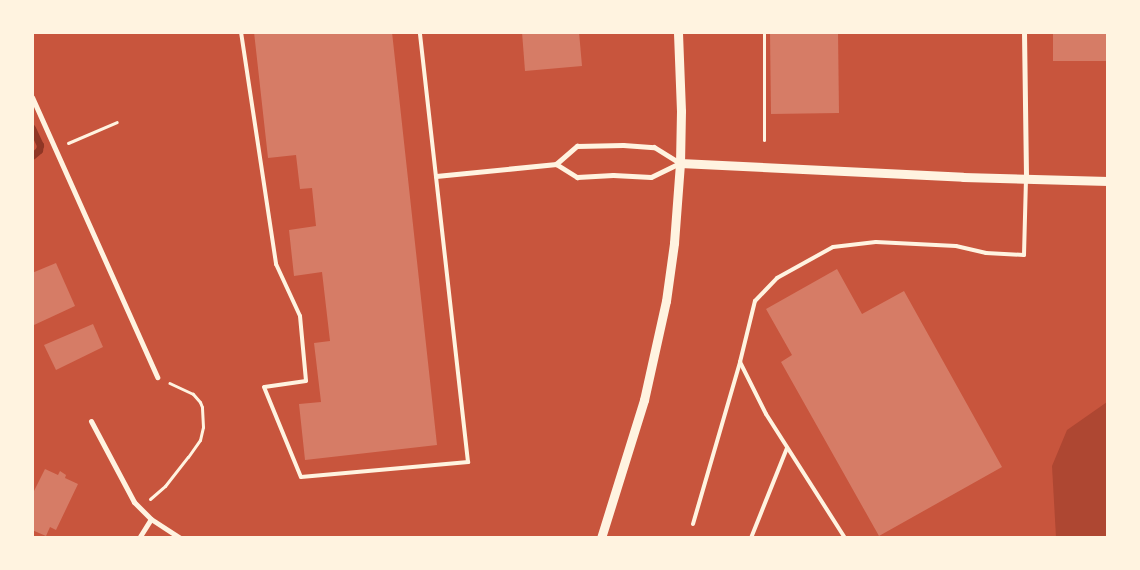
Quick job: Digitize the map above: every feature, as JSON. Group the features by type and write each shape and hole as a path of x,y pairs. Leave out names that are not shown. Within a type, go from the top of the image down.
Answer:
{"street":[{"path":"601,538 632,445 654,359 666,301 674,243 680,163 681,111 678,32"},
{"path":"1024,32 1026,180"},
{"path":"32,97 157,377"},
{"path":"436,176 556,164 577,146 623,145 654,147 680,163"},
{"path":"556,164 577,177 613,175 651,177 680,163 1026,180 1108,181"},
{"path":"91,421 120,478 140,507 151,519 180,538"},
{"path":"139,538 151,519"}],"lane":[{"path":"240,32 276,264 300,316 306,381 264,387 301,478 468,462 420,32"},
{"path":"693,524 740,362 755,301 777,278 834,247 876,242 956,246 986,253 1024,255 1026,180"},
{"path":"740,362 766,414 845,538"},
{"path":"751,538 787,448"}],"path":[{"path":"764,32 764,140"},
{"path":"55,148 117,122"},
{"path":"140,507 171,478 200,440 204,428 202,407 193,394 157,377"}],"shaded area":[{"path":"1107,402 1107,537 1056,537 1052,466 1067,430"}],"building":[{"path":"254,32 392,32 437,445 305,460 299,404 321,402 314,343 330,341 322,272 294,276 289,230 316,226 312,188 300,189 296,155 268,158"},
{"path":"522,32 579,32 582,66 525,71"},
{"path":"770,32 838,32 839,113 771,114"},
{"path":"1053,32 1108,32 1108,61 1053,61"},
{"path":"56,263 75,306 34,325 32,273"},
{"path":"837,269 862,314 904,291 1002,467 879,536 781,362 792,355 766,309"},
{"path":"93,324 103,347 56,370 44,345"},
{"path":"45,469 58,475 60,471 66,475 65,478 78,484 56,530 50,527 46,536 32,530 32,495"}],"waterway":[{"path":"32,128 40,145 39,150 32,156"}]}
